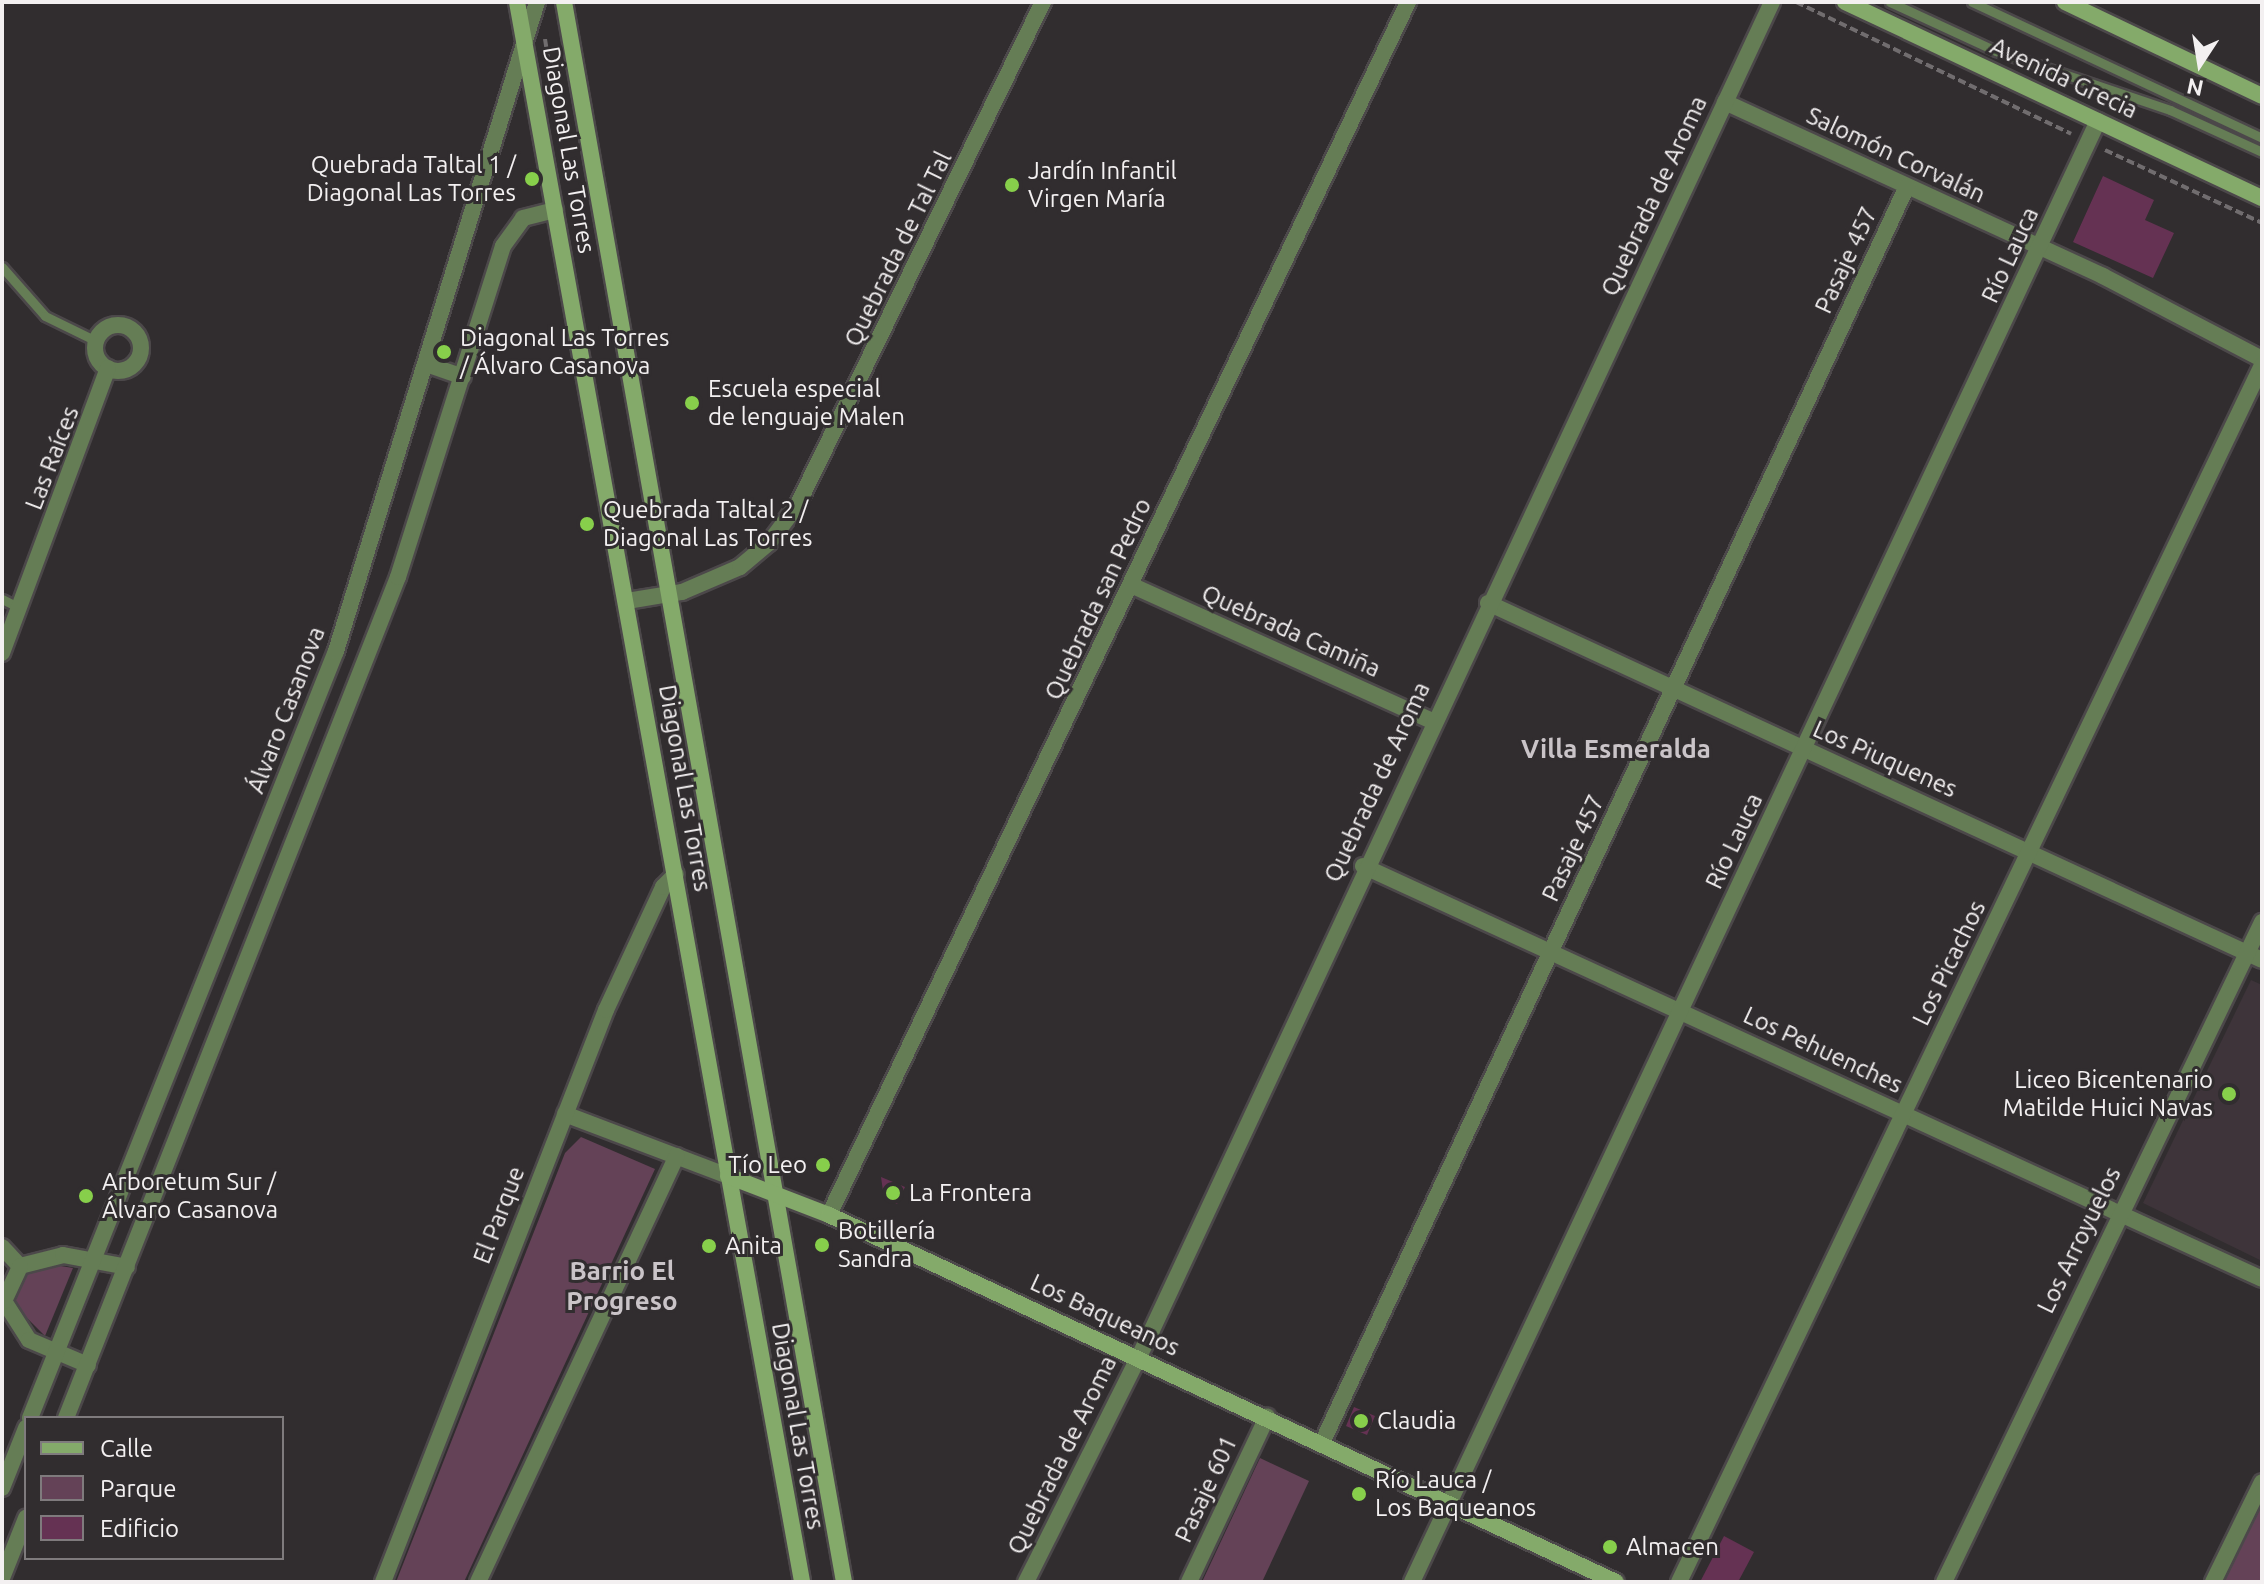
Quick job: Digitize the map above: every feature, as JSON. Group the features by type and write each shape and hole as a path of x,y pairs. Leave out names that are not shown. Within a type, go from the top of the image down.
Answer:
{"main road":[{"name":"Diagonal Las Torres","path":"517,2 802,1582"},
{"name":"Diagonal Las Torres","path":"564,2 666,596 844,1582"},
{"name":"Avenida Grecia","path":"1845,2 2262,198"},
{"path":"2065,2 2262,96"},
{"name":"Los Baqueanos","path":"728,1176 829,1215 1616,1582"}],"street":[{"name":"Álvaro Casanova","path":"31,1416 336,651 537,2"},
{"name":"Quebrada de Tal Tal","path":"627,601 666,596 740,567 769,543 798,504 1043,2"},
{"name":"Quebrada san Pedro","path":"829,1215 1408,2"},
{"name":"Quebrada de Aroma","path":"1026,1582 1136,1356 1363,866 1772,2"},
{"name":"Salomón Corvalán","path":"1725,102 2040,248 2262,359"},
{"name":"Río Lauca","path":"1412,1582 2098,121"},
{"name":"Pasaje 457","path":"1322,1443 1907,186"},
{"path":"67,1416 326,767 463,377 510,229 523,218 555,210"},
{"path":"115,325 137,335 141,351 133,366 108,368 97,357 96,341 115,325"},
{"path":"426,364 463,377"},
{"name":"Los Picachos","path":"1679,1582 2262,365"},
{"name":"Las Raíces","path":"2,653 108,368"},
{"name":"Quebrada Camiña","path":"1131,585 1432,721"},
{"name":"Los Piuquenes","path":"1488,603 1803,750 2030,849 2255,956"},
{"name":"Los Pehuenches","path":"1363,866 2262,1279"},
{"name":"El Parque","path":"383,1582 565,1114 663,887 676,874"},
{"name":"Los Arroyuelos","path":"1944,1582 2118,1212 2255,956 2262,922"},
{"name":"Los Baqueanos","path":"565,1114 728,1176"},
{"path":"478,1582 677,1156"},
{"path":"2,1247 20,1266"},
{"path":"20,1266 63,1255 95,1258 127,1267"},
{"path":"20,1266 3,1302 19,1330 55,1354 88,1365"},
{"name":"Pasaje 601","path":"1189,1582 1267,1417"},
{"path":"2,1488 24,1433"},
{"path":"2213,1582 2262,1482"},
{"path":"2,1578 24,1523"}],"lane":[{"path":"1890,2 1996,51 2170,110 2262,152"},
{"path":"1972,2 2262,138"},
{"path":"2,267 45,316 96,341"},
{"path":"2,599 20,608"}],"path":[{"path":"1796,2 2262,223"},
{"path":"541,133 563,128 544,33"}],"shaded area":[{"name":"Liceo Bicentenario Matilde Huici Navas","path":"2251,980 2262,985 2262,1261 2143,1203"}],"green space":[{"path":"581,1137 655,1169 464,1582 396,1582 565,1153"},
{"path":"42,1263 73,1268 45,1336 11,1302 22,1271"},
{"path":"1260,1458 1309,1481 1262,1582 1202,1582"},
{"path":"2262,1495 2261,1582 2220,1582"}],"building":[{"path":"2103,176 2154,200 2145,220 2174,233 2153,278 2073,242"},
{"name":"La Frontera","path":"881,1177 905,1187 897,1204 884,1198"},
{"name":"Claudia","path":"1354,1407 1375,1416 1367,1435 1346,1426"},
{"path":"1724,1536 1754,1552 1738,1582 1700,1582"}],"place":[{"name":"Quebrada Taltal 1 / Diagonal Las Torres","path":"532,179"},
{"name":"Jardín Infantil Virgen María","path":"1012,185"},
{"name":"Diagonal Las Torres / Álvaro Casanova","path":"444,352"},
{"name":"Escuela especial de lenguaje Malen","path":"692,403"},
{"name":"Quebrada Taltal 2 / Diagonal Las Torres","path":"587,524"},
{"name":"Liceo Bicentenario Matilde Huici Navas","path":"2229,1094"},
{"name":"Tío Leo","path":"823,1165"},
{"name":"La Frontera","path":"893,1193"},
{"name":"Arboretum Sur / Álvaro Casanova","path":"86,1196"},
{"name":"Botillería Sandra","path":"822,1245"},
{"name":"Anita","path":"709,1246"},
{"name":"Claudia","path":"1361,1421"},
{"name":"Río Lauca / Los Baqueanos","path":"1359,1494"},
{"name":"Almacen","path":"1610,1547"}],"district":[{"name":"Villa Esmeralda","path":"1616,749"},
{"name":"Barrio El Progreso","path":"622,1286"}]}
